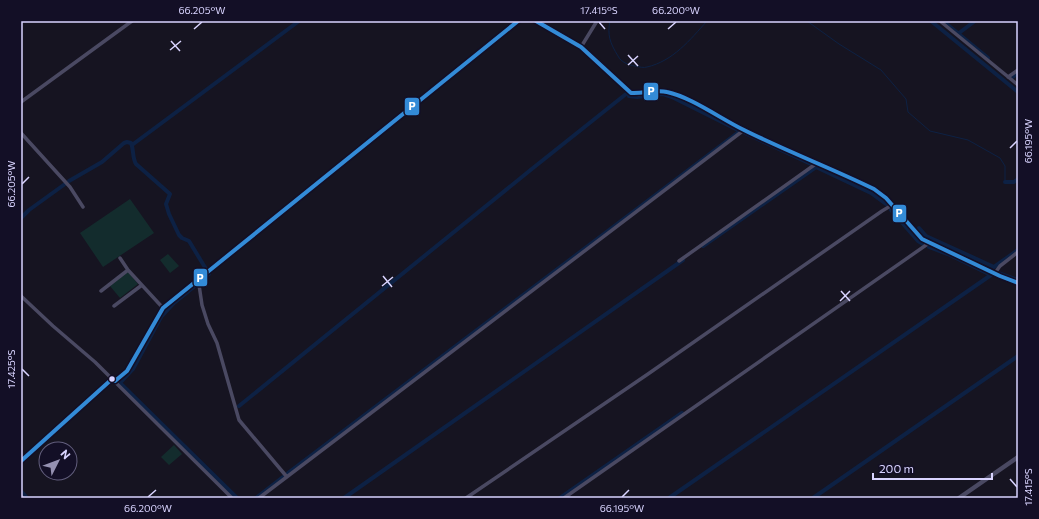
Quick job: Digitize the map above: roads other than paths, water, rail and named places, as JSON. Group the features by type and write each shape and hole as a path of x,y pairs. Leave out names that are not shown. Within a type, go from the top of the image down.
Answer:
{"street":[{"path":"21,102 132,21"},
{"path":"21,461 127,370 163,308 198,278 518,21"},
{"path":"536,21 581,47 600,62 631,93 639,94 664,91 669,92 684,98 744,130 874,189 886,198 917,235 929,243 1018,283"},
{"path":"581,47 597,21"},
{"path":"940,21 1018,85"},
{"path":"1008,77 1018,70"},
{"path":"259,498 744,130"},
{"path":"21,134 70,187 83,207"},
{"path":"679,261 817,163"},
{"path":"466,498 892,205"},
{"path":"564,498 929,243"},
{"path":"994,273 1000,266 1018,252"},
{"path":"120,258 128,270 163,308"},
{"path":"101,291 128,270"},
{"path":"198,278 202,305 208,324 217,343 239,420 287,477"},
{"path":"114,306 142,284"},
{"path":"21,296 114,380 232,498"},
{"path":"959,498 1018,457"}],"waterway":[{"path":"132,145 299,21"},
{"path":"610,21 610,39 619,58 627,64 638,67 647,67 656,64 673,55 707,21"},
{"path":"807,21 839,44 881,70 906,99 908,112 930,131 968,140 1000,158 1005,166 1005,182"},
{"path":"931,21 1018,92"},
{"path":"943,21 988,58"},
{"path":"959,33 975,21"},
{"path":"1011,78 1018,73"},
{"path":"239,406 626,94"},
{"path":"288,473 740,131 663,94 637,97 629,96"},
{"path":"745,133 811,164"},
{"path":"69,181 102,162 124,143 131,143 136,164 170,194 166,204 179,235 189,241 206,269"},
{"path":"816,167 871,193 886,204"},
{"path":"703,246 816,167"},
{"path":"1005,182 1014,182 1018,179"},
{"path":"21,218 29,210 65,184"},
{"path":"891,210 918,241 923,244"},
{"path":"919,228 926,236 994,267 1018,250"},
{"path":"669,498 991,275 950,255 929,247"},
{"path":"344,498 683,260"},
{"path":"998,273 1018,280"},
{"path":"202,280 209,274"},
{"path":"196,285 174,303 161,317 133,369 120,383 237,498"},
{"path":"813,498 1018,356"},
{"path":"560,498 682,413"},
{"path":"256,498 283,477"},
{"path":"21,491 27,498"}]}
